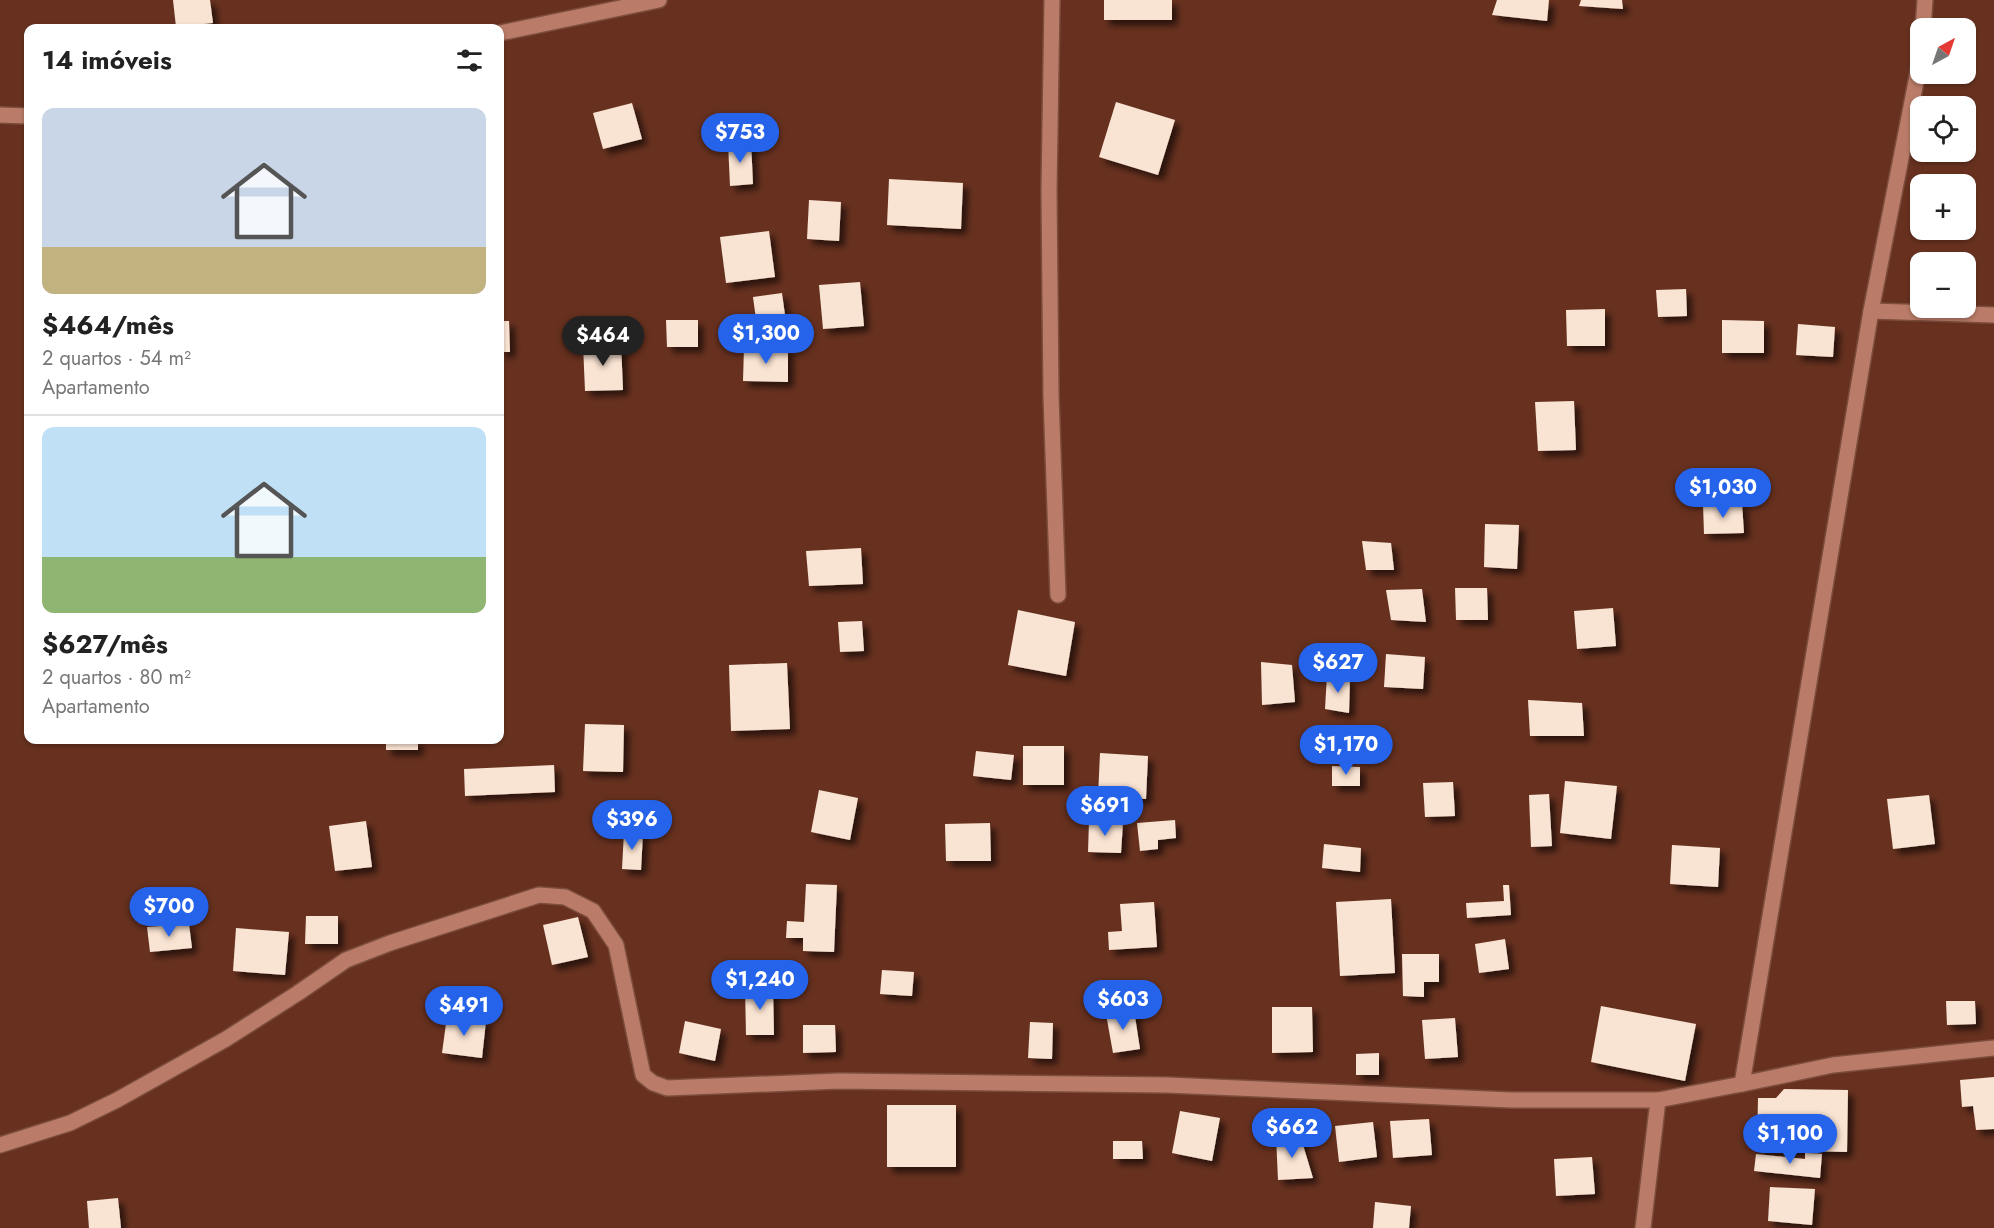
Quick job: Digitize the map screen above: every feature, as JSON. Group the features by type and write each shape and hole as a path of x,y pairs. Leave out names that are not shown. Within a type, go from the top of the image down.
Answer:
{"street":[{"path":"504,32 659,0"},
{"path":"1052,0 1049,191 1051,396 1058,595"},
{"path":"1924,18 1925,0"},
{"path":"1742,1084 1871,311 1915,84"},
{"path":"0,115 24,116"},
{"path":"1871,311 1994,315"},
{"path":"0,1145 70,1123 117,1100 225,1039 346,960 390,943 539,895 565,897 593,911 616,945 643,1075 653,1083 667,1088 839,1081 1167,1085 1511,1100 1658,1100 1833,1065 1994,1048"},
{"path":"1643,1228 1658,1100"}],"building":[{"path":"173,0 210,0 213,23 176,24"},
{"path":"1104,0 1172,0 1172,20 1104,20"},
{"path":"1497,0 1549,0 1547,21 1492,15"},
{"path":"1581,0 1622,0 1623,9 1579,6"},
{"path":"1116,102 1175,120 1158,175 1099,157"},
{"path":"632,103 642,139 603,149 593,113"},
{"path":"751,142 753,184 730,186 728,143"},
{"path":"889,179 963,183 961,229 887,225"},
{"path":"809,200 841,202 839,241 807,239"},
{"path":"769,231 775,277 726,283 720,237"},
{"path":"860,282 864,326 823,329 819,285"},
{"path":"1686,289 1687,316 1658,317 1656,290"},
{"path":"782,293 787,330 758,334 753,297"},
{"path":"1605,309 1605,346 1567,346 1566,310"},
{"path":"666,320 698,320 698,347 667,347"},
{"path":"1722,320 1764,321 1764,353 1722,353"},
{"path":"504,321 509,321 510,352 504,352"},
{"path":"1798,324 1835,327 1833,357 1796,355"},
{"path":"621,343 623,390 585,391 583,344"},
{"path":"744,347 788,348 788,382 743,381"},
{"path":"1574,401 1576,450 1538,451 1535,402"},
{"path":"1742,503 1744,533 1704,534 1703,504"},
{"path":"1485,524 1519,525 1517,569 1484,567"},
{"path":"1362,541 1391,543 1394,570 1366,570"},
{"path":"861,548 863,584 809,586 806,551"},
{"path":"1455,588 1487,588 1488,620 1456,620"},
{"path":"1422,589 1426,622 1391,620 1386,590"},
{"path":"1613,608 1616,646 1577,649 1574,611"},
{"path":"1018,610 1075,622 1066,676 1008,665"},
{"path":"862,621 864,651 840,652 838,622"},
{"path":"1386,654 1425,657 1423,689 1384,687"},
{"path":"1261,662 1292,665 1295,702 1262,705"},
{"path":"787,663 790,729 731,731 729,665"},
{"path":"1327,675 1350,679 1349,713 1325,709"},
{"path":"1528,700 1582,703 1584,736 1530,736"},
{"path":"585,724 624,725 623,772 583,771"},
{"path":"386,744 418,744 418,750 386,750"},
{"path":"1023,746 1064,746 1064,785 1023,785"},
{"path":"976,751 1014,755 1011,780 973,776"},
{"path":"1100,753 1148,756 1146,799 1098,797"},
{"path":"554,765 555,792 465,796 464,769"},
{"path":"1332,766 1360,767 1360,786 1332,786"},
{"path":"1565,781 1617,786 1611,839 1560,833"},
{"path":"1453,782 1455,816 1425,817 1423,783"},
{"path":"819,790 858,798 850,840 811,832"},
{"path":"1549,794 1552,846 1531,847 1529,795"},
{"path":"1929,795 1935,844 1893,849 1887,799"},
{"path":"1089,820 1123,822 1121,853 1088,852"},
{"path":"1175,820 1176,838 1158,840 1158,849 1140,851 1137,823"},
{"path":"366,821 372,867 335,871 329,826"},
{"path":"990,823 991,861 946,861 945,824"},
{"path":"624,832 643,833 641,870 622,869"},
{"path":"1324,844 1361,848 1360,872 1322,868"},
{"path":"1672,845 1720,848 1718,887 1670,884"},
{"path":"806,884 837,885 834,952 803,951 803,938 786,938 787,921 804,922"},
{"path":"1503,885 1509,885 1511,915 1467,918 1466,903 1504,901"},
{"path":"1391,899 1395,973 1340,976 1336,902"},
{"path":"1154,902 1157,947 1109,950 1108,932 1122,931 1120,904"},
{"path":"306,916 338,916 338,944 305,944"},
{"path":"578,917 588,957 552,965 543,925"},
{"path":"189,924 192,948 150,952 147,927"},
{"path":"236,928 289,932 285,975 233,971"},
{"path":"1505,939 1509,969 1479,973 1475,944"},
{"path":"1402,954 1439,954 1439,982 1424,982 1424,997 1403,996"},
{"path":"882,970 914,972 912,996 880,994"},
{"path":"773,986 774,1035 746,1035 745,987"},
{"path":"1946,1001 1975,1001 1976,1024 1947,1025"},
{"path":"1601,1006 1696,1024 1685,1081 1591,1062"},
{"path":"1272,1007 1312,1007 1313,1052 1272,1053"},
{"path":"1134,1010 1140,1049 1113,1053 1106,1014"},
{"path":"447,1016 486,1021 482,1058 442,1053"},
{"path":"1455,1018 1458,1057 1425,1059 1422,1020"},
{"path":"685,1021 721,1029 715,1061 679,1053"},
{"path":"1030,1022 1053,1023 1052,1059 1028,1058"},
{"path":"803,1025 835,1025 836,1052 803,1053"},
{"path":"1379,1053 1379,1075 1356,1075 1356,1054"},
{"path":"1994,1077 1994,1129 1976,1130 1973,1106 1962,1107 1960,1080"},
{"path":"1784,1089 1848,1090 1847,1152 1757,1150 1758,1098 1776,1098"},
{"path":"887,1105 956,1105 956,1167 887,1167"},
{"path":"1180,1111 1220,1118 1212,1161 1172,1153"},
{"path":"1429,1119 1432,1155 1393,1158 1390,1121"},
{"path":"1373,1122 1377,1157 1339,1162 1335,1126"},
{"path":"1300,1135 1313,1178 1278,1180 1276,1136"},
{"path":"1113,1141 1142,1141 1143,1159 1113,1159"},
{"path":"1805,1153 1822,1154 1820,1178 1754,1171 1756,1154 1805,1159"},
{"path":"1592,1157 1595,1194 1556,1196 1554,1159"},
{"path":"1770,1187 1815,1189 1812,1225 1768,1221"},
{"path":"118,1198 121,1228 89,1228 87,1201"},
{"path":"1375,1202 1411,1206 1409,1228 1373,1228"}]}
